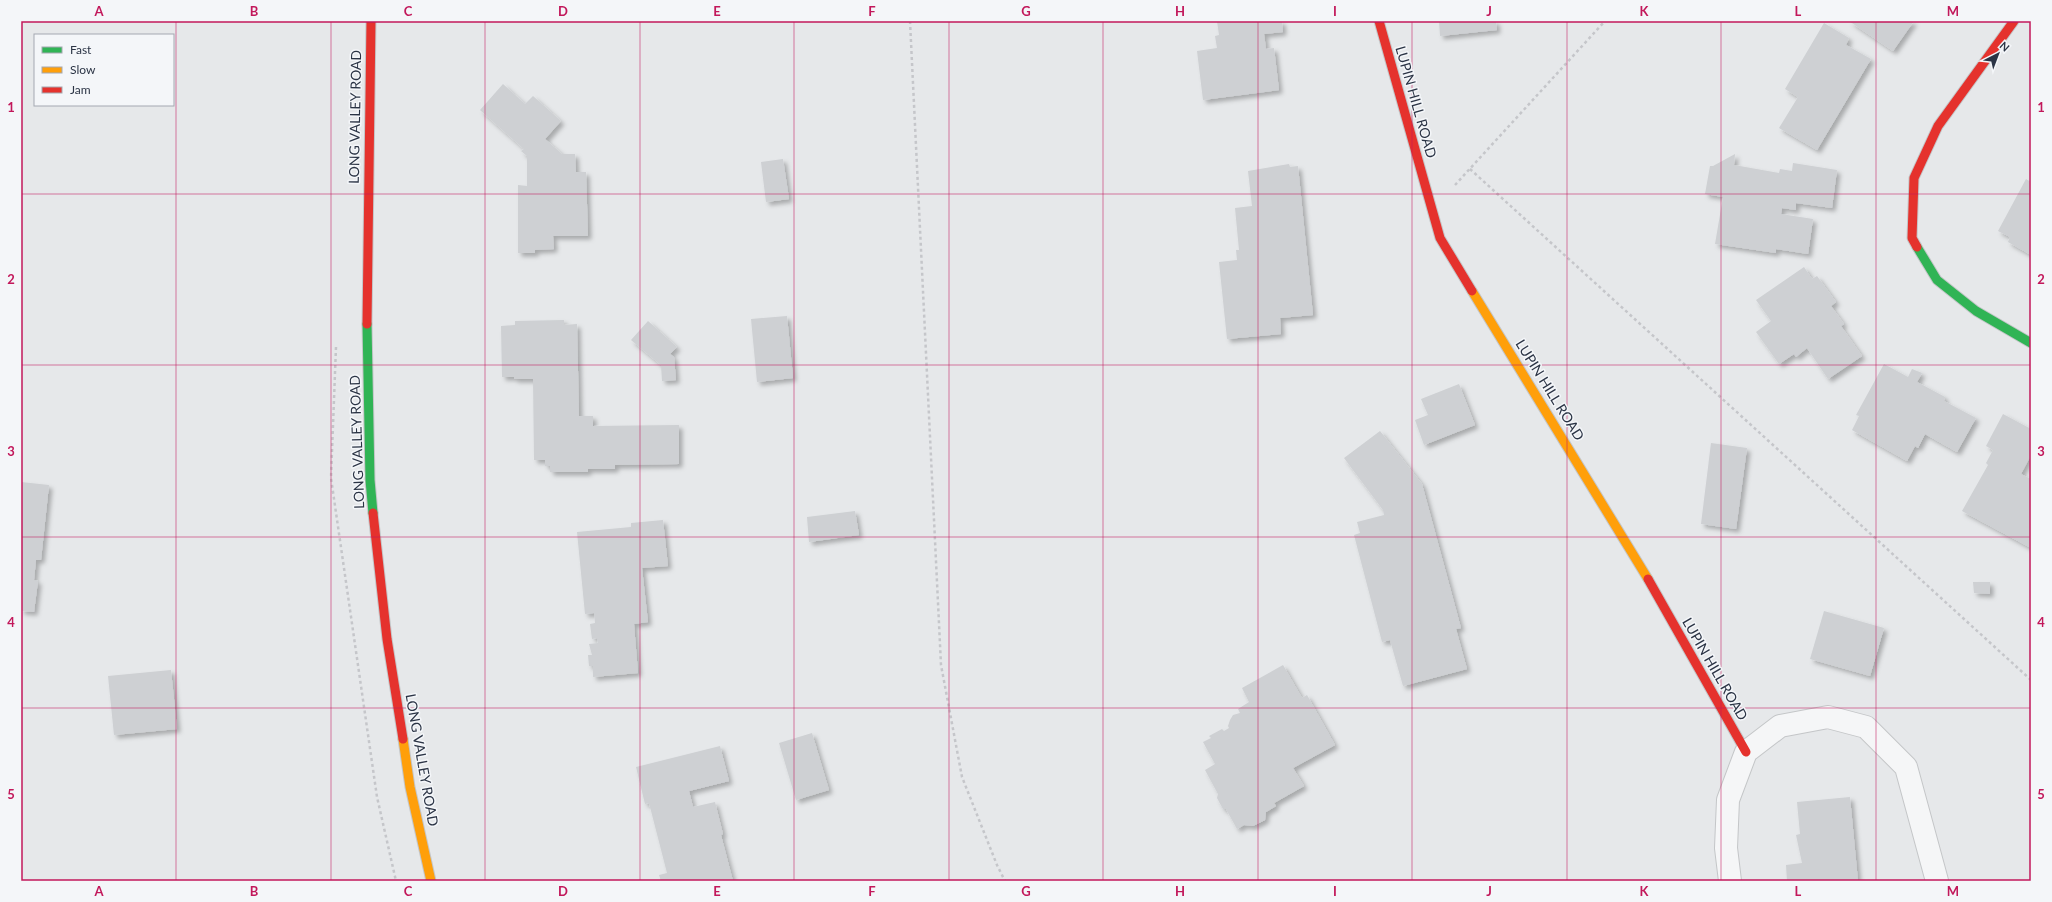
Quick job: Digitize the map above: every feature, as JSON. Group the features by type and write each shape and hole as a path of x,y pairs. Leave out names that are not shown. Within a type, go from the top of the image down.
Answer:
{"street":[{"name":"LONG VALLEY ROAD","path":"371,21 367,307 370,480 387,639 410,787 431,881"},
{"name":"LUPIN HILL ROAD","path":"1379,21 1440,238 1631,549 1746,752"},
{"path":"2014,21 1938,126 1914,178 1912,238 1938,280 1976,311 2031,342"},
{"path":"1730,881 1726,848 1728,800 1746,752 1780,726 1828,717 1866,727 1906,767 1937,881"}],"path":[{"path":"910,21 942,665 962,777 997,865 1005,881"},
{"path":"1432,208 1470,169 1605,21"},
{"path":"1470,169 2031,680"}],"building":[{"path":"1217,21 1282,21 1283,32 1264,34 1266,49 1274,48 1279,90 1203,100 1197,51 1217,48 1215,36 1219,35"},
{"path":"1439,21 1496,21 1497,30 1440,36"},
{"path":"1849,21 1914,21 1893,51"},
{"path":"1824,23 1849,38 1846,45 1871,59 1817,150 1779,128 1798,97 1785,89"},
{"path":"503,84 525,104 533,96 561,121 545,139 562,154 575,154 576,172 586,172 588,236 553,236 554,249 535,250 535,253 518,253 518,185 527,186 527,156 521,151 524,149 480,110"},
{"path":"1735,154 1734,165 1779,173 1780,169 1792,171 1793,163 1837,170 1832,208 1796,203 1796,210 1782,208 1781,214 1813,219 1808,254 1776,249 1776,253 1715,244 1723,197 1705,194 1710,166 1713,166"},
{"path":"783,159 789,199 766,202 761,162"},
{"path":"1289,164 1290,167 1298,166 1313,315 1280,318 1281,334 1227,339 1219,262 1237,260 1236,250 1239,250 1235,208 1252,206 1248,171"},
{"path":"2026,179 2031,182 2031,255 2008,242 2010,237 1998,231"},
{"path":"1804,267 1812,279 1817,276 1836,302 1831,306 1844,324 1841,326 1862,356 1828,379 1807,348 1796,357 1794,354 1779,364 1756,332 1771,321 1756,300"},
{"path":"787,316 793,378 757,382 751,319"},
{"path":"564,320 564,325 577,324 579,416 593,416 593,426 679,425 679,464 615,465 615,469 588,469 588,472 550,472 550,466 545,466 545,460 534,460 533,379 514,379 514,377 502,377 501,326 515,325 515,321"},
{"path":"648,321 677,347 670,354 674,357 676,380 662,381 661,365 631,340"},
{"path":"1884,364 1908,377 1912,369 1922,373 1917,382 1945,397 1944,401 1976,418 1957,452 1925,434 1918,448 1915,446 1907,461 1852,430 1859,416 1856,415"},
{"path":"1459,384 1475,425 1424,445 1415,420 1428,415 1421,399"},
{"path":"2003,414 2031,429 2031,455 2021,474 2031,479 2031,548 1962,511 1988,465 1986,463 1993,450 1986,446"},
{"path":"1380,431 1422,484 1461,628 1456,629 1467,669 1403,686 1390,640 1382,642 1354,535 1360,533 1357,522 1384,515 1383,510 1344,458"},
{"path":"1711,443 1747,448 1736,529 1701,524"},
{"path":"21,482 49,485 41,560 36,560 34,580 38,581 34,612 21,611"},
{"path":"855,511 859,535 809,542 807,517"},
{"path":"663,520 668,566 642,568 648,622 634,624 638,673 593,677 593,666 589,666 588,655 592,655 589,644 598,643 597,638 592,639 590,624 595,623 594,613 585,614 577,532 631,527 631,523"},
{"path":"1973,582 1990,582 1990,594 1974,593"},
{"path":"1824,611 1884,628 1870,676 1810,659"},
{"path":"1283,665 1302,698 1307,695 1335,745 1293,768 1304,786 1274,803 1276,806 1266,812 1265,820 1253,826 1244,825 1237,829 1226,809 1223,809 1217,798 1218,794 1205,770 1215,764 1203,742 1211,738 1209,736 1222,729 1224,731 1229,728 1228,726 1233,715 1240,713 1238,709 1249,702 1242,688"},
{"path":"171,670 177,729 114,735 108,676"},
{"path":"812,733 829,790 796,800 779,743"},
{"path":"720,746 729,781 689,791 693,807 715,802 723,834 721,835 733,881 661,881 659,875 667,873 649,803 645,804 636,767"},
{"path":"1850,797 1858,881 1787,881 1786,865 1802,863 1796,835 1800,834 1797,802"}],"traffic: fast":[{"path":"1917,247 1937,280 1976,311 2031,343"},
{"path":"367,324 370,480 373,513"}],"traffic: slow":[{"path":"1472,291 1648,579"},
{"path":"403,739 410,787 431,881"}],"traffic: jam":[{"path":"367,324 371,21"},
{"path":"1379,21 1440,238 1472,291"},
{"path":"1917,247 1912,238 1914,178 1938,126 2014,21"},
{"path":"373,513 387,639 403,739"},
{"path":"1648,579 1746,752"}]}
